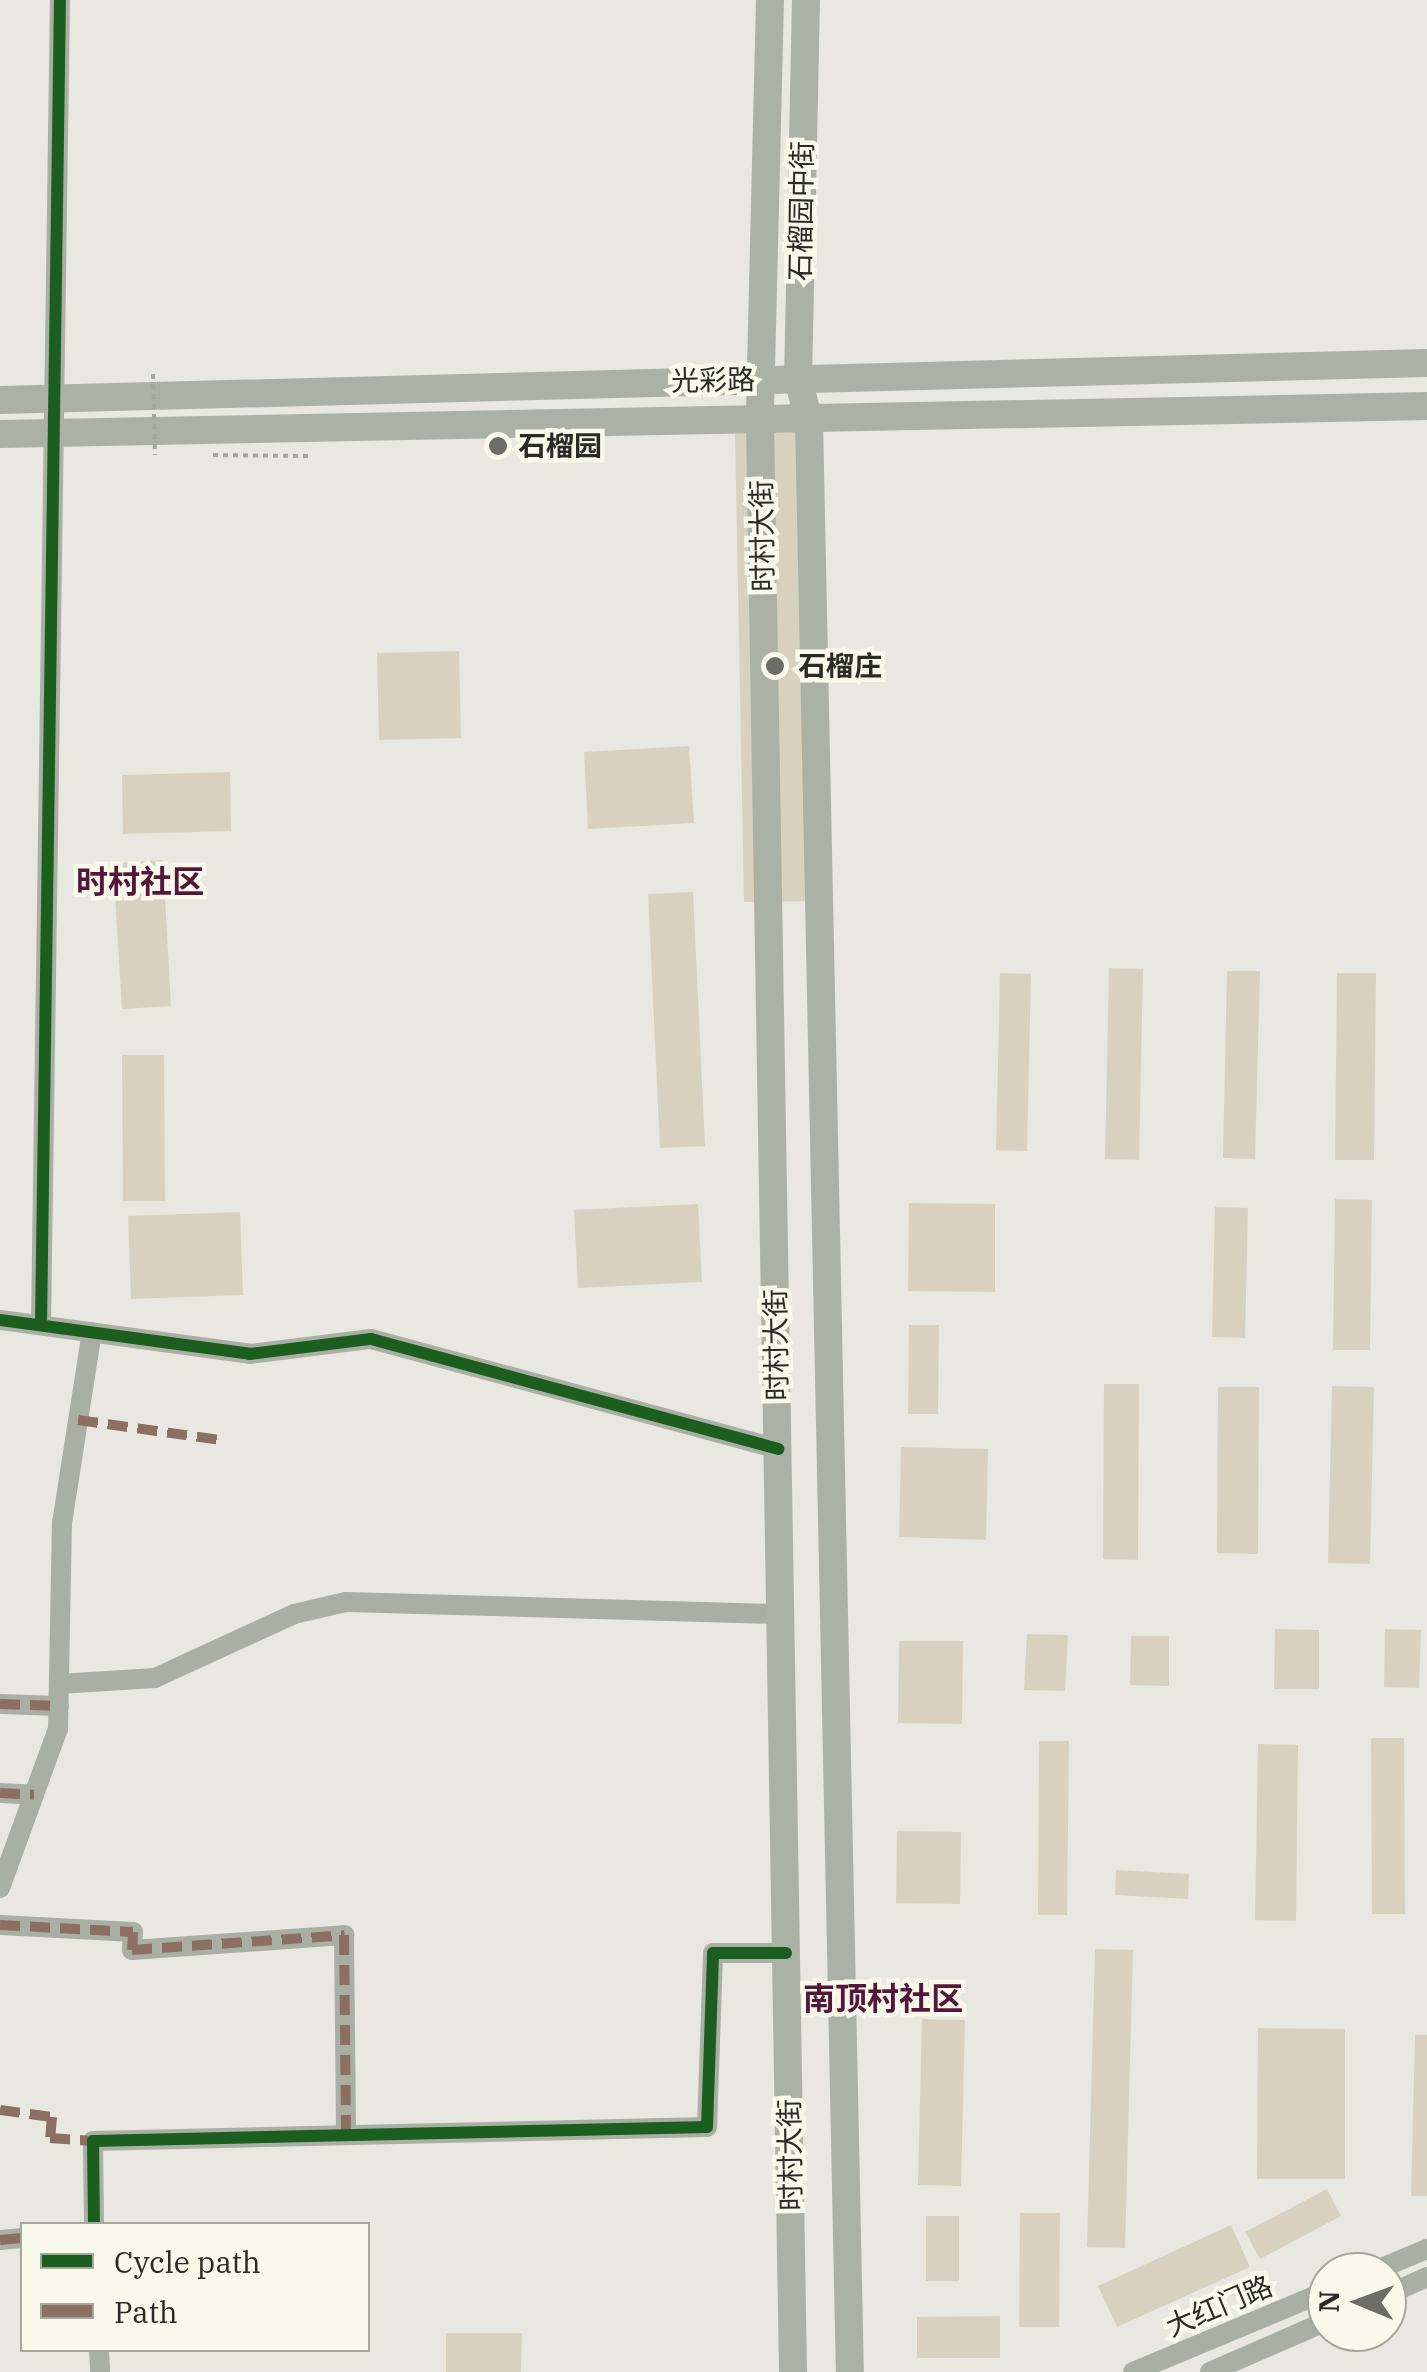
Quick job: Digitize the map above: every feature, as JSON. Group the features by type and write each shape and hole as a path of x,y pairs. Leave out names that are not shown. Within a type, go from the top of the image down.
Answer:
{"main road":[{"name":"石榴园中街","path":"761,379 770,0"},
{"name":"石榴园中街","path":"806,0 798,378 809,421"},
{"name":"光彩路","path":"0,400 1427,363"},
{"name":"时村大街","path":"761,379 793,2372"},
{"name":"光彩路","path":"0,434 1427,406"},
{"name":"时村大街","path":"809,421 850,2372"}],"street":[{"path":"41,1325 60,0"},
{"path":"0,1320 250,1354 370,1340 778,1449"},
{"path":"0,1888 34,1794 58,1706 62,1523 92,1332"},
{"path":"59,1684 155,1678 278,1621 346,1602 780,1614"},
{"path":"0,1704 58,1706"},
{"path":"0,1793 34,1794"},
{"path":"0,1925 133,1932 132,1950 344,1935 346,2133"},
{"path":"94,2222 92,2141 707,2127 713,1953 786,1953"},
{"name":"大红门路","path":"1133,2372 1307,2299"},
{"name":"大红门路","path":"1210,2372 1307,2330"}],"path":[{"path":"153,374 155,455"}],"building":[{"path":"813,429 822,901 744,902 735,431"},
{"path":"459,651 461,738 379,740 377,653"},
{"path":"689,746 694,823 588,829 584,752"},
{"path":"230,772 231,831 123,834 122,775"},
{"path":"163,860 171,1006 122,1009 113,863"},
{"path":"693,892 705,1146 660,1148 648,894"},
{"path":"1109,968 1143,969 1139,1160 1105,1159"},
{"path":"1227,971 1260,971 1255,1159 1223,1158"},
{"path":"1000,973 1031,974 1027,1151 996,1150"},
{"path":"1337,973 1376,973 1374,1160 1335,1160"},
{"path":"122,1055 164,1055 165,1201 123,1201"},
{"path":"1335,1199 1372,1200 1370,1350 1333,1350"},
{"path":"909,1203 995,1204 995,1292 908,1291"},
{"path":"698,1204 702,1282 578,1288 574,1210"},
{"path":"1215,1207 1248,1208 1245,1338 1212,1337"},
{"path":"240,1212 243,1295 131,1299 128,1216"},
{"path":"909,1325 939,1325 938,1414 908,1414"},
{"path":"1104,1384 1139,1384 1138,1560 1103,1559"},
{"path":"1332,1386 1374,1387 1370,1564 1328,1563"},
{"path":"1218,1387 1259,1387 1258,1554 1217,1553"},
{"path":"901,1447 988,1449 986,1540 899,1537"},
{"path":"1275,1629 1319,1630 1319,1689 1274,1689"},
{"path":"1385,1629 1421,1630 1419,1688 1384,1687"},
{"path":"1027,1634 1068,1635 1065,1691 1024,1690"},
{"path":"1131,1636 1169,1636 1169,1686 1130,1685"},
{"path":"899,1641 963,1641 962,1724 898,1723"},
{"path":"1371,1738 1404,1738 1405,1914 1372,1914"},
{"path":"1039,1741 1069,1741 1067,1915 1038,1915"},
{"path":"1258,1744 1298,1745 1296,1921 1255,1920"},
{"path":"897,1831 961,1832 960,1904 896,1903"},
{"path":"1116,1870 1189,1874 1188,1899 1115,1895"},
{"path":"1095,1949 1133,1950 1125,2248 1087,2247"},
{"path":"922,2019 965,2020 961,2186 918,2185"},
{"path":"1258,2028 1345,2029 1345,2179 1257,2179"},
{"path":"1415,2035 1427,2035 1427,2196 1411,2196"},
{"path":"1327,2189 1341,2216 1260,2259 1245,2232"},
{"path":"1020,2213 1060,2213 1059,2327 1019,2327"},
{"path":"926,2216 959,2216 959,2281 926,2281"},
{"path":"1231,2225 1250,2267 1117,2327 1098,2286"},
{"path":"1000,2316 1000,2358 917,2358 917,2317"},
{"path":"446,2333 522,2333 521,2372 446,2372"}],"marked path":[{"path":"78,1420 220,1440"},
{"path":"0,1704 59,1706"},
{"path":"0,1793 34,1795"},
{"path":"0,1925 133,1932 132,1950 344,1935 346,2133"},
{"path":"0,2110 52,2117 50,2138 93,2141"},
{"path":"0,2240 20,2238"}],"cycle path":[{"path":"41,1325 60,0"},
{"path":"0,1320 250,1354 371,1339 778,1449"},
{"path":"94,2222 93,2141 707,2127 713,1953 786,1953"}],"place":[{"name":"石榴园","path":"498,446"},
{"name":"石榴庄","path":"775,666"}],"district":[{"name":"时村社区","path":"140,881"},
{"name":"南顶村社区","path":"883,1998"}]}
